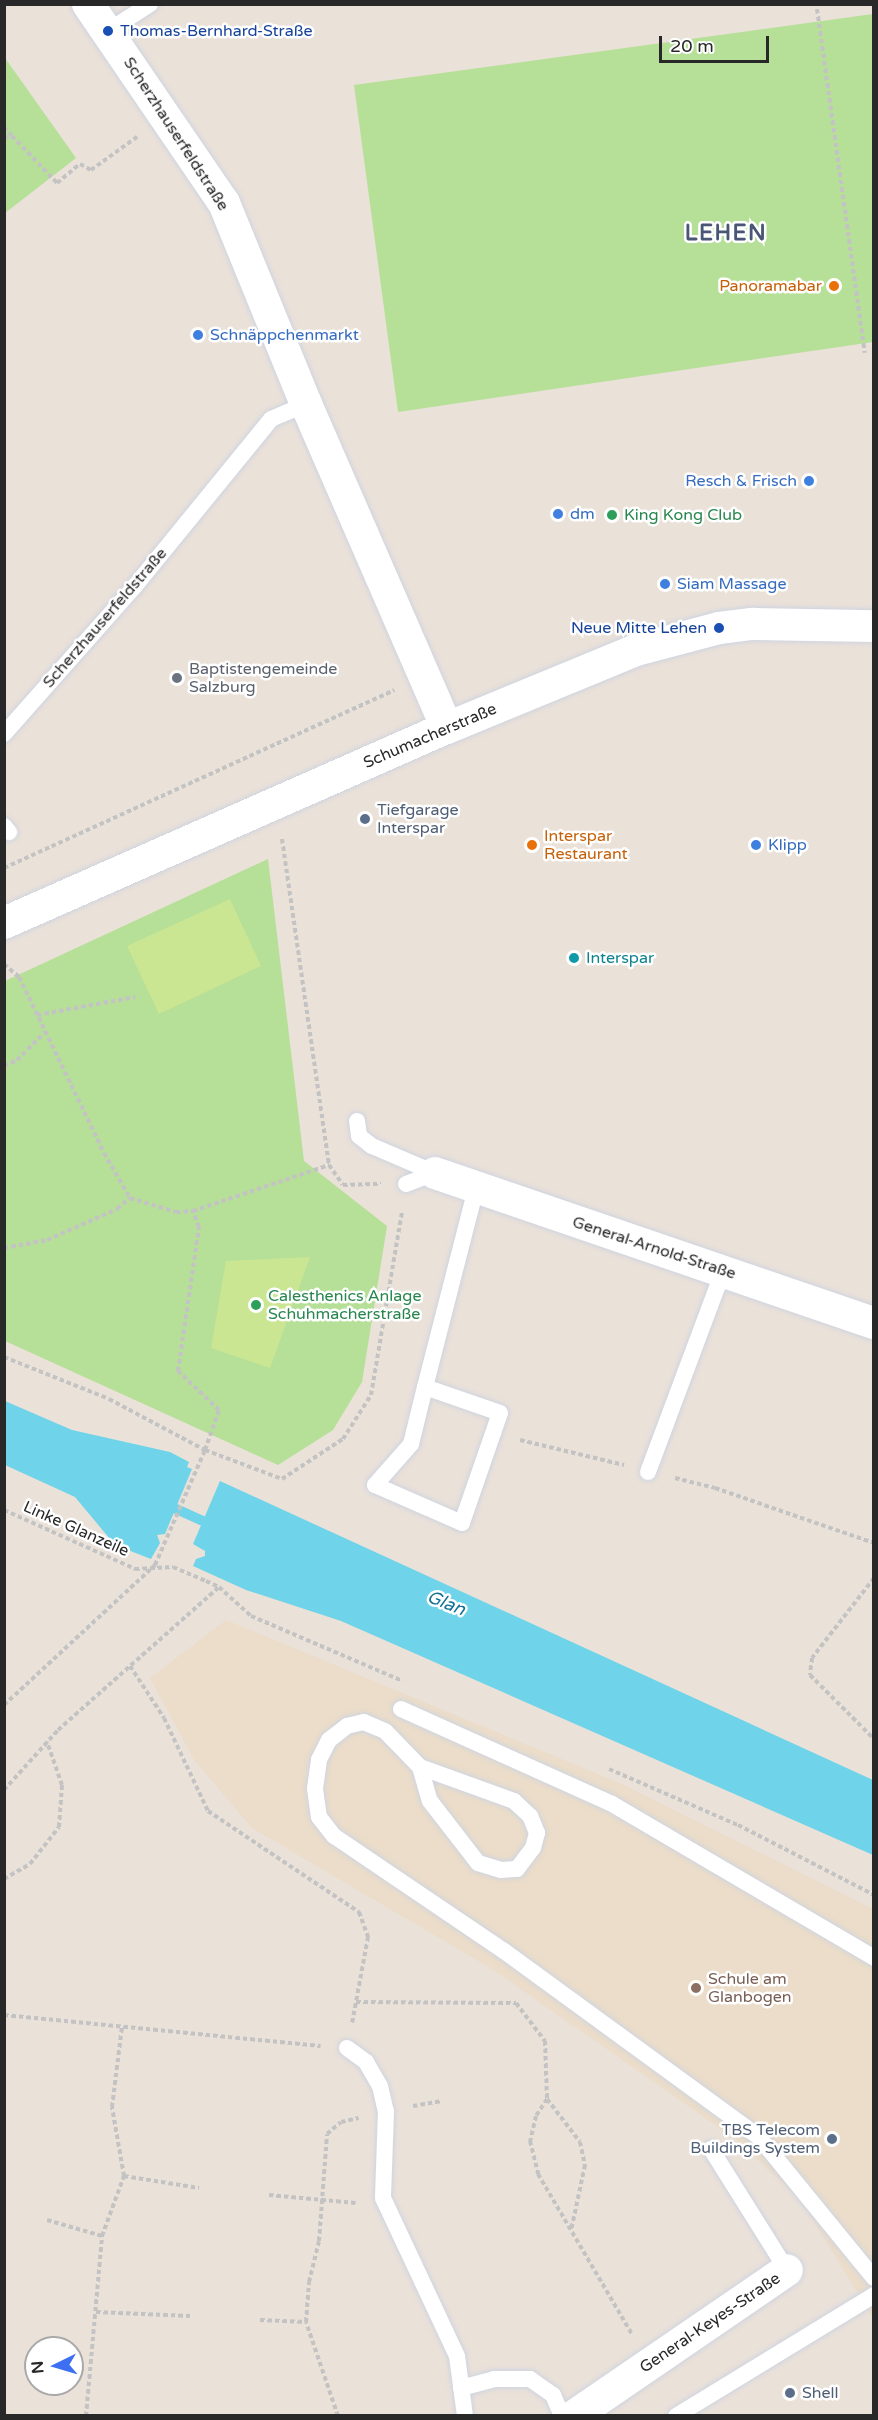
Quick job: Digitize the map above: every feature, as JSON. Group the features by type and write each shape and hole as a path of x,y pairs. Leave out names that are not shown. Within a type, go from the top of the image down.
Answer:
{"street":[{"name":"Scherzhauserfeldstraße","path":"88,4 224,203 306,404 447,728"},
{"name":"Schumacherstraße","path":"4,923 447,728 636,650 719,628 754,624 873,626"},
{"name":"General-Arnold-Straße","path":"421,1179 476,1189 723,1270 873,1323"},
{"name":"General-Keyes-Straße","path":"574,2415 787,2270"}],"lane":[{"path":"108,31 150,4"},
{"name":"Scherzhauserfeldstraße","path":"4,734 135,586 271,419 306,404"},
{"path":"357,1121 359,1136 421,1179"},
{"path":"425,1387 500,1413 462,1523 375,1485 411,1444 425,1387 476,1189"},
{"path":"648,1472 723,1270"},
{"path":"401,1709 612,1804 873,1958"},
{"path":"420,1767 430,1801 478,1863 501,1870 517,1869 533,1848 537,1833 530,1816 514,1801 420,1767 385,1731 364,1722 347,1726 329,1740 319,1760 315,1789 318,1817 334,1836 504,1951 758,2136 873,2278"},
{"path":"347,2048 366,2062 380,2086 386,2111 383,2198 457,2356 465,2415"},
{"name":"General-Keyes-Straße","path":"711,2149 787,2270"},
{"path":"676,2415 873,2295"},
{"path":"461,2388 494,2379 530,2379 553,2395 562,2415"}],"path":[{"path":"817,9 865,353"},
{"path":"4,127 57,183 80,164 92,170 166,116"},
{"path":"4,138 12,136"},
{"path":"4,868 423,677"},
{"path":"4,1357 109,1399 205,1450 282,1479 343,1439 371,1395 421,1179 343,1185 329,1165 277,803"},
{"path":"4,964 19,977 104,1152 130,1198 176,1212 193,1211 329,1165"},
{"path":"37,1015 135,998"},
{"path":"4,1066 17,1059 45,1032"},
{"path":"4,1248 47,1240 117,1209 130,1198"},
{"path":"4,1705 155,1565 202,1458 219,1410 178,1371 199,1227 193,1211"},
{"path":"493,1433 715,1488 873,1543"},
{"name":"Linke Glanzeile","path":"4,1510 135,1569 155,1565 177,1569 206,1581"},
{"path":"873,1578 812,1658 810,1675 873,1739"},
{"path":"4,1790 46,1742 219,1587"},
{"path":"4,2015 347,2048 368,1937 359,1912 208,1811 164,1718 130,1666"},
{"path":"4,1879 30,1864 59,1827 62,1785 46,1742"},
{"path":"356,2002 516,2003 545,2041 547,2098 536,2116 530,2140 538,2174 650,2364"},
{"path":"86,2415 102,2236 124,2176 112,2107 122,2027"},
{"path":"547,2098 580,2142 585,2165 571,2232"},
{"path":"338,2415 306,2322 323,2198 327,2134 341,2122 386,2111 442,2102"},
{"path":"124,2176 199,2188"},
{"path":"269,2195 323,2198 354,2204 383,2198"},
{"path":"46,2220 102,2236"},
{"path":"96,2312 189,2316"},
{"path":"260,2320 306,2322"}],"shaded area":[{"name":"Schule am Glanbogen","path":"226,1620 622,1784 873,1909 873,2318 801,2201 738,2141 492,1969 252,1828 194,1760 150,1678"}],"green space":[{"path":"873,14 873,342 398,412 354,85"},
{"path":"5,58 76,158 4,213"},
{"path":"268,859 304,1161 387,1226 362,1382 333,1430 278,1465 5,1341 5,981"},
{"path":"230,899 261,966 159,1014 127,946"},
{"name":"Calesthenics Anlage Schuhmacherstraße","path":"310,1257 270,1368 211,1348 226,1261"}],"water":[{"path":"5,1401 72,1430 170,1452 189,1462 187,1467 192,1469 165,1534 157,1535 160,1543 151,1559 115,1545 75,1497 5,1465"},
{"path":"220,1481 873,1780 873,1855 341,1621 246,1590 193,1566 196,1559 205,1556 205,1551 193,1544"}],"waterway":[{"name":"Glan","path":"163,1503 214,1526"}],"place":[{"name":"Thomas-Bernhard-Straße","path":"108,31"},
{"name":"Panoramabar","path":"834,286"},
{"name":"Schnäppchenmarkt","path":"198,335"},
{"name":"Resch & Frisch","path":"809,481"},
{"name":"dm","path":"558,514"},
{"name":"King Kong Club","path":"612,515"},
{"name":"Siam Massage","path":"665,584"},
{"name":"Neue Mitte Lehen","path":"719,628"},
{"name":"Baptistengemeinde Salzburg","path":"177,678"},
{"name":"Tiefgarage Interspar","path":"365,819"},
{"name":"Interspar Restaurant","path":"532,845"},
{"name":"Klipp","path":"756,845"},
{"name":"Interspar","path":"574,958"},
{"name":"Calesthenics Anlage Schuhmacherstraße","path":"256,1305"},
{"name":"Schule am Glanbogen","path":"696,1988"},
{"name":"TBS Telecom Buildings System","path":"832,2139"},
{"name":"Shell","path":"790,2393"}],"district":[{"name":"LEHEN","path":"726,234"}]}
